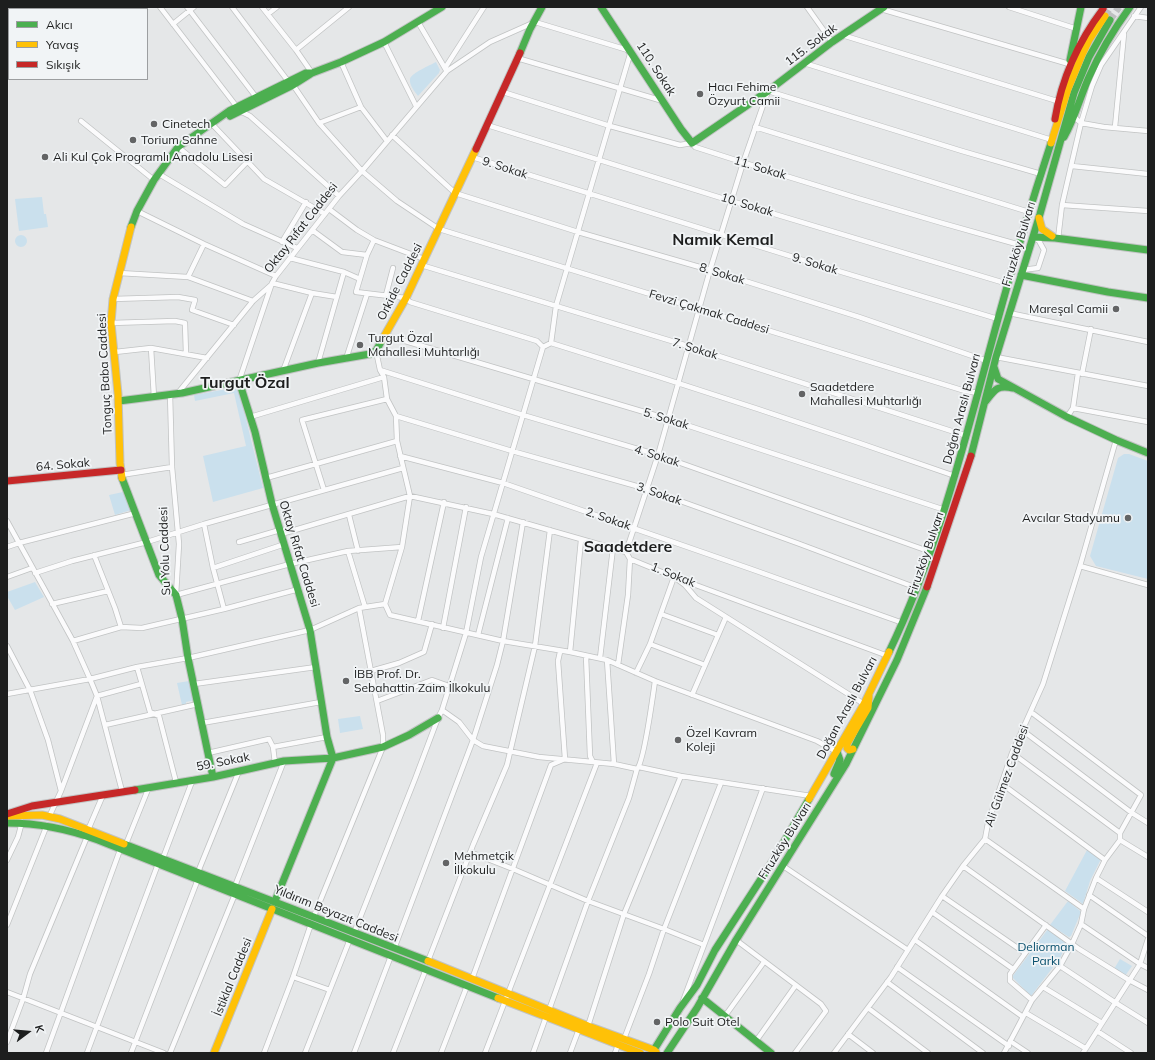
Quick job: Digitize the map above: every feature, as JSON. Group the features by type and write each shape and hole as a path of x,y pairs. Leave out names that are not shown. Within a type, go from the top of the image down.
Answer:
{"main road":[{"name":"Tonguç Baba Caddesi","path":"176,595 159,575 121,473 119,401 112,323 113,299 132,223 137,211 154,180 178,147 211,123 291,83 306,73 312,73 341,62 384,42 442,7"},
{"name":"Orkide Caddesi","path":"376,351 406,298 503,92 530,29 542,7"},
{"name":"110. Sokak","path":"601,7 692,142"},
{"path":"1052,140 1057,101 1069,64 1081,7"},
{"path":"1060,142 1070,128 1073,116 1088,78 1099,56 1130,7"},
{"name":"115. Sokak","path":"692,142 768,91 832,42 883,8"},
{"path":"1069,64 1088,29 1104,11 1115,18 1122,18"},
{"name":"Doğan Araslı Bulvarı","path":"811,796 864,704 888,656 903,623 931,552 967,436 998,319 1041,174 1074,71 1104,11"},
{"name":"Firuzköy Bulvarı","path":"667,1053 846,764 897,660 927,588 962,485 977,434 996,357 1021,272 1039,218 1068,112 1104,11"},
{"name":"Tonguç Baba Caddesi","path":"239,109 256,97 291,83"},
{"path":"1039,218 1042,231 1056,239"},
{"path":"1033,237 1148,250"},
{"path":"1021,272 1108,292 1148,298"},
{"path":"119,401 178,393 318,363 370,354 376,351"},
{"path":"994,366 998,379 1067,417 1148,454"},
{"name":"Oktay Rıfat Caddesi","path":"238,381 250,417 272,504 299,589 310,630 327,737 333,758"},
{"path":"985,402 996,388 1000,386 1019,390"},
{"name":"64. Sokak","path":"7,481 121,473"},
{"name":"Su Yolu Caddesi","path":"176,595 213,776"},
{"path":"853,749 849,750 847,748 847,744 868,708 870,692"},
{"name":"59. Sokak","path":"7,815 32,806 213,776 284,761 333,758 383,748 438,718"},
{"path":"825,798 828,786 841,761 840,755 837,752"},
{"path":"275,901 333,758"},
{"name":"Firuzköy Bulvarı","path":"654,1052 680,1008 698,985 715,950 774,859 811,796"},
{"name":"Yıldırım Beyazıt Caddesi","path":"7,815 42,815 60,819 120,850 160,861 198,875 235,886 314,916 352,936"},
{"name":"Yıldırım Beyazıt Caddesi","path":"7,823 22,822 47,825 87,833 126,844 160,861"},
{"name":"Yıldırım Beyazıt Caddesi","path":"198,875 235,894 272,909 311,924 352,936 392,952 426,969 467,986 640,1053"},
{"name":"İstiklal Caddesi","path":"214,1053 275,901"},
{"name":"Yıldırım Beyazıt Caddesi","path":"392,952 428,961 654,1052"},
{"path":"686,1000 702,998 771,1053"}],"street":[{"path":"160,7 239,109 250,116 339,196"},
{"name":"Fevzi Çakmak Caddesi","path":"232,7 291,83 319,123 362,171 396,200 439,229 966,391 979,393"},
{"path":"262,7 312,73"},
{"path":"268,14 277,7"},
{"path":"296,50 349,7"},
{"path":"418,22 446,70 484,7"},
{"path":"807,7 832,42"},
{"path":"1009,7 1077,29"},
{"path":"1056,239 1080,123 1092,86 1101,65 1141,7"},
{"path":"173,24 190,8 256,97"},
{"path":"883,8 1069,64"},
{"path":"1134,16 1148,18"},
{"path":"535,22 631,51 556,306 551,343"},
{"name":"Oktay Rıfat Caddesi","path":"238,381 272,283 297,248 339,196 387,142 446,70 490,42 535,22"},
{"path":"1115,128 1124,32"},
{"path":"842,35 1057,101"},
{"path":"384,42 416,106"},
{"path":"518,58 663,101"},
{"path":"341,62 361,107 387,142"},
{"path":"804,63 1052,140"},
{"path":"626,552 658,455 720,235 768,91 962,152 1041,174"},
{"path":"503,92 610,126 680,144 692,142"},
{"path":"319,123 361,107"},
{"path":"1073,116 1080,123"},
{"path":"81,121 154,180"},
{"path":"211,123 264,179 325,214"},
{"path":"1070,128 1080,123 1148,131"},
{"name":"10. Sokak","path":"487,125 731,201 1008,284"},
{"path":"755,127 1029,212"},
{"path":"392,135 455,193"},
{"name":"11. Sokak","path":"692,142 695,147 743,163 936,222 1020,245"},
{"path":"178,147 224,185 248,161"},
{"name":"9. Sokak","path":"472,157 720,235 998,319"},
{"path":"1072,166 1148,174"},
{"path":"158,174 243,224 297,248"},
{"name":"8. Sokak","path":"455,193 578,232 710,270 859,317 987,361"},
{"path":"282,242 306,202"},
{"path":"1062,205 1148,211"},
{"name":"7. Sokak","path":"329,209 357,230 374,240 423,262 556,306 688,346 967,436"},
{"path":"137,211 204,244 276,276"},
{"path":"312,230 342,252 367,255"},
{"path":"1021,272 1038,268 1044,250 1039,241 1033,237"},
{"path":"374,240 367,255 356,292 406,298 410,302 537,341 543,347"},
{"path":"188,277 204,244"},
{"path":"290,258 344,272 360,279"},
{"path":"386,295 394,268"},
{"path":"318,363 344,272"},
{"path":"119,273 188,277 253,301"},
{"path":"178,393 253,301 272,283 312,293 337,297"},
{"path":"284,371 312,293"},
{"path":"346,359 367,294"},
{"path":"113,299 178,297 195,300 192,310 234,325"},
{"path":"1009,313 1148,342"},
{"path":"112,323 175,321 185,323 186,354"},
{"path":"1067,417 1073,408 1091,330"},
{"name":"5. Sokak","path":"385,335 668,419 945,510"},
{"path":"305,1053 442,710 466,633 481,557 543,347 551,343 678,382 822,429 955,476"},
{"path":"115,352 151,348 207,358"},
{"path":"151,348 154,397"},
{"path":"376,351 380,370 384,377 387,399 396,416 397,441 410,496 402,547 385,604 390,615 503,641 560,652 570,652 607,660 655,681 817,741 837,752"},
{"path":"996,357 1148,386"},
{"name":"4. Sokak","path":"380,370 523,415 658,455 931,552"},
{"path":"250,417 384,377"},
{"name":"Su Yolu Caddesi","path":"170,394 172,467 179,544 176,595"},
{"path":"324,490 302,420 387,399"},
{"path":"1073,408 1148,422"},
{"name":"3. Sokak","path":"396,416 512,452 647,489 917,588"},
{"name":"Ali Gülmez Caddesi","path":"834,1053 887,982 963,866 985,839 988,823 1012,754 1043,684 1080,566 1116,440"},
{"path":"266,478 397,441"},
{"name":"2. Sokak","path":"400,456 503,483 903,623"},
{"name":"64. Sokak","path":"121,473 172,467"},
{"path":"35,573 147,542 272,504 403,468"},
{"path":"239,542 349,515 410,496 466,507 626,552 630,558 628,595 618,665"},
{"path":"418,621 444,502"},
{"path":"443,628 466,507"},
{"path":"7,547 136,514"},
{"path":"349,515 358,551"},
{"path":"478,635 508,518"},
{"path":"7,520 73,641 90,679 97,696 122,791"},
{"path":"354,1053 473,740 503,641 523,522"},
{"path":"204,524 213,568 224,609"},
{"path":"428,961 470,852 507,765 535,646 550,530"},
{"path":"570,652 581,540"},
{"path":"213,568 285,544"},
{"path":"176,595 290,564 348,551 402,547"},
{"path":"600,658 613,548"},
{"path":"348,551 365,607"},
{"path":"94,556 121,627"},
{"name":"1. Sokak","path":"630,558 674,577 888,656"},
{"path":"1080,566 1148,585"},
{"path":"7,576 32,568"},
{"path":"636,673 650,644 674,577 685,585 696,598 864,704"},
{"path":"73,641 121,627 142,628 182,619 299,589"},
{"path":"52,604 108,591"},
{"path":"7,694 90,679 137,667 188,658 310,630 359,608 385,604"},
{"path":"314,916 383,748 383,735 359,608"},
{"path":"661,614 718,635"},
{"path":"692,695 726,617"},
{"path":"371,671 399,663 424,652 432,624"},
{"path":"650,644 705,665"},
{"path":"7,646 30,690 48,740 61,790"},
{"path":"560,652 558,661 566,759"},
{"path":"586,656 590,756 595,763"},
{"path":"607,660 614,764"},
{"path":"137,667 150,712 159,716 176,782"},
{"path":"194,684 316,667"},
{"path":"377,701 432,680 450,686"},
{"path":"549,1010 588,901 629,798 638,768 655,681"},
{"path":"97,696 141,684"},
{"path":"49,817 97,696"},
{"path":"202,723 321,702"},
{"path":"105,726 198,704"},
{"path":"442,710 459,722 473,740 483,746 510,750 539,757 614,764 721,783 811,796"},
{"path":"1004,1053 1032,1000 1060,966 1072,944 1081,924 1084,909 1096,878 1105,860 1120,840 1120,833 1141,795 1031,712"},
{"path":"1022,730 1132,813 1148,823"},
{"path":"272,747 327,737"},
{"path":"208,753 269,739 275,763"},
{"path":"828,748 831,763"},
{"path":"1012,754 1120,833"},
{"path":"472,979 551,765 566,759"},
{"path":"235,886 284,761"},
{"path":"485,1053 595,763"},
{"path":"131,1053 239,771"},
{"path":"588,1026 624,914 681,776"},
{"path":"87,1053 193,779"},
{"path":"624,1039 649,974 664,929 721,783"},
{"path":"1002,784 1105,860"},
{"path":"126,844 149,787"},
{"path":"680,1008 764,788"},
{"path":"7,1042 23,999 30,974 103,795"},
{"path":"7,860 18,837 22,822"},
{"path":"7,925 47,825"},
{"path":"985,839 1084,909"},
{"path":"1120,840 1148,857"},
{"path":"46,1053 120,850"},
{"path":"470,852 588,901 704,945"},
{"path":"783,866 908,950"},
{"path":"963,866 1072,944 1129,980 1148,990"},
{"path":"1096,878 1148,912"},
{"path":"170,1053 235,894"},
{"path":"942,896 1025,953"},
{"path":"1089,896 1148,936"},
{"path":"932,912 1013,969"},
{"path":"264,1053 293,977 311,924"},
{"path":"1081,924 1148,968"},
{"path":"1032,1000 1010,981 1010,974 1046,925"},
{"path":"1083,1053 1140,964 1148,939"},
{"path":"736,940 821,1004 826,1010 795,1053"},
{"path":"915,940 1024,1015 1085,1048"},
{"path":"725,1016 764,962"},
{"path":"1060,966 1148,1023"},
{"path":"897,967 1009,1044 1028,1053"},
{"path":"393,1053 426,969"},
{"path":"293,977 330,990"},
{"path":"887,982 983,1053"},
{"path":"756,1041 796,985"},
{"path":"441,1053 467,986"},
{"path":"1043,987 1102,1023"},
{"path":"7,992 60,1014 136,1041 164,1053"},
{"path":"868,1008 928,1053"},
{"path":"533,1053 546,1017"},
{"path":"570,1053 579,1029"},
{"path":"1097,1031 1131,1053"},
{"path":"848,1034 873,1053"},
{"path":"615,1053 618,1044"}],"green space":[{"path":"436,62 440,70 439,73 418,96 410,84 411,77 417,72"},
{"path":"42,197 44,214 46,214 48,227 19,231 15,199"},
{"path":"21,235 25,237 27,241 25,245 21,247 17,245 15,241 17,237"},
{"path":"238,387 263,488 213,502 203,456 246,446 234,393 195,401 194,395"},
{"path":"1124,454 1129,454 1148,461 1148,579 1096,566 1090,556 1118,458"},
{"path":"123,492 131,510 115,515 109,495"},
{"path":"35,582 44,597 15,610 7,596 7,592"},
{"path":"189,681 195,700 186,702 186,704 182,705 177,683"},
{"path":"360,716 363,729 340,733 338,719"},
{"path":"1087,850 1101,859 1090,881 1083,904 1065,891"},
{"name":"Deliorman Parkı","path":"1068,901 1081,912 1071,936 1069,937 1050,925"},
{"name":"Deliorman Parkı","path":"1048,929 1067,943 1060,958 1031,996 1012,977"},
{"path":"1120,959 1132,966 1125,976 1114,969"}],"tunnel":[{"path":"1105,16 1110,7"},
{"path":"1110,20 1119,7"}],"traffic: fast":[{"path":"230,116 293,85 312,73 341,62 384,42 442,7"},
{"path":"520,53 530,29 542,7"},
{"path":"601,7 681,129 692,143 768,91 832,42 884,7"},
{"path":"1070,60 1081,7"},
{"path":"1064,137 1098,59 1113,32 1130,7"},
{"path":"971,456 996,357 1040,214 1074,93 1089,57 1110,20"},
{"path":"131,227 137,211 154,180 178,147 229,111 306,73 312,73"},
{"path":"889,652 907,612 938,530 1004,297 1051,143"},
{"path":"1033,237 1055,238 1148,250"},
{"path":"1021,275 1108,292 1148,298"},
{"path":"119,401 182,393 318,363 370,354 376,351 382,340"},
{"path":"994,367 998,379 1067,417 1148,453"},
{"path":"239,381 255,432 272,504 310,630 327,737 333,758"},
{"path":"986,401 997,389 1003,387 1013,388"},
{"path":"122,478 159,575 176,595 213,777"},
{"path":"667,1053 697,1008 736,940 846,764 897,660 927,587"},
{"path":"135,790 213,777 284,761 333,758 383,747 409,735 438,718"},
{"path":"834,774 840,760 837,752"},
{"path":"275,901 333,758"},
{"path":"652,1053 680,1008 697,985 715,950 774,859 809,799"},
{"path":"7,823 53,827 98,840 498,998"},
{"path":"124,844 428,961"},
{"path":"702,998 771,1053"}],"traffic: slow":[{"path":"1051,143 1068,89 1082,55 1089,40 1105,16"},
{"path":"382,340 406,298 476,149"},
{"path":"1039,218 1042,229 1052,236"},
{"path":"122,478 120,463 118,394 111,323 113,299 131,227"},
{"path":"809,799 864,704 889,652"},
{"path":"853,749 849,750 847,748 847,744 868,708 869,696"},
{"path":"7,816 42,815 60,819 124,844"},
{"path":"214,1053 272,909"},
{"path":"428,961 656,1052"},
{"path":"498,998 640,1053"}],"traffic: jam":[{"path":"1055,119 1062,89 1072,61 1086,34 1103,9"},
{"path":"476,149 520,53"},
{"path":"927,587 971,456"},
{"path":"7,481 121,470"},
{"path":"7,814 32,806 135,790"}],"place":[{"name":"Hacı Fehime Özyurt Camii","path":"700,94"},
{"name":"Cinetech","path":"154,124"},
{"name":"Torium Sahne","path":"133,140"},
{"name":"Ali Kul Çok Programlı Anadolu Lisesi","path":"45,157"},
{"name":"Mareşal Camii","path":"1116,309"},
{"name":"Turgut Özal Mahallesi Muhtarlığı","path":"360,345"},
{"name":"Saadetdere Mahallesi Muhtarlığı","path":"802,394"},
{"name":"Avcılar Stadyumu","path":"1128,518"},
{"name":"İBB Prof. Dr. Sebahattin Zaim İlkokulu","path":"346,681"},
{"name":"Özel Kavram Koleji","path":"678,740"},
{"name":"Mehmetçik İlkokulu","path":"446,863"},
{"name":"Polo Suit Otel","path":"657,1022"}],"district":[{"name":"Namık Kemal","path":"723,240"},
{"name":"Turgut Özal","path":"245,383"},
{"name":"Saadetdere","path":"628,547"}]}
